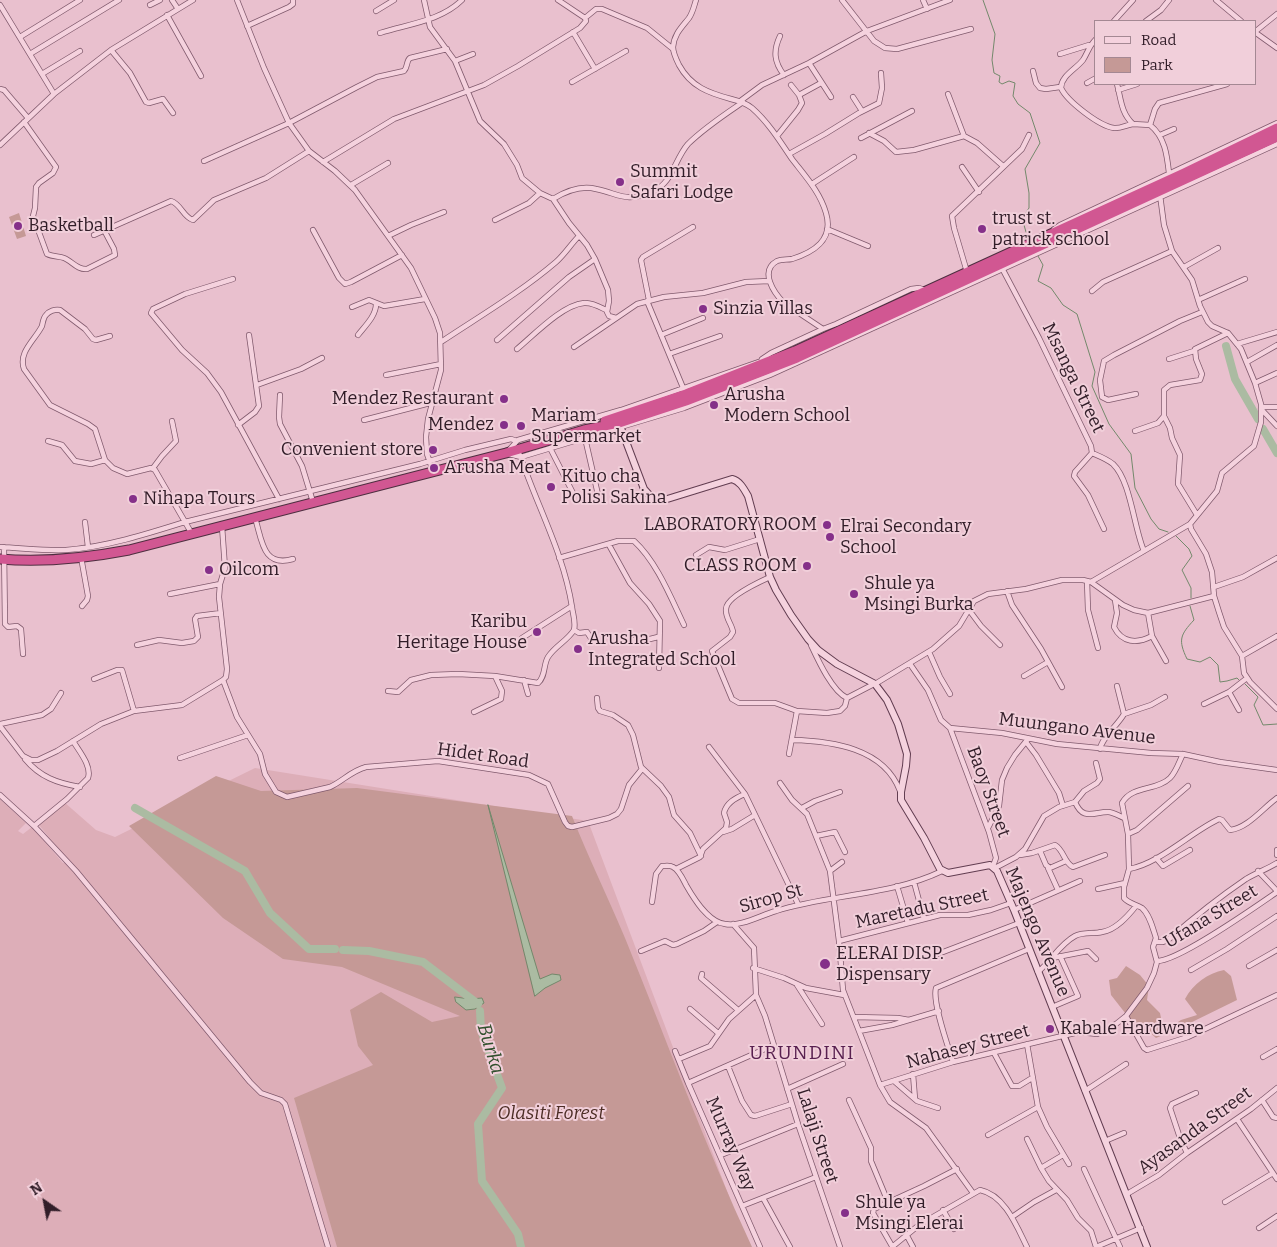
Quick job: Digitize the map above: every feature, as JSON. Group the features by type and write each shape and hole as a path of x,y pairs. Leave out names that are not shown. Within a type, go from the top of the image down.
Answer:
{"highway":[{"path":"607,423 621,428 686,400 797,358 1002,267 1100,215 1277,128"},
{"path":"1133,200 1160,194 1277,137"},
{"path":"2,559 81,558 129,550 519,449 584,434 684,391 794,351 1045,236 1100,215"}],"street":[{"path":"3,0 0,6 54,94"},
{"path":"20,37 80,0"},
{"path":"30,54 119,0"},
{"path":"150,6 160,0"},
{"path":"172,0 178,9"},
{"path":"0,145 54,94 111,50 192,0"},
{"path":"237,0 264,68 289,123 310,151 336,171 350,185 402,255 411,268 440,333 440,379 426,428 426,446 433,471"},
{"path":"247,26 289,7 293,0"},
{"path":"376,11 394,0"},
{"path":"424,0 428,19 434,34 455,61 466,92 483,126 500,140 518,165 522,178 540,193 553,200 595,259 608,290 609,301 606,310"},
{"path":"380,33 446,12 462,0"},
{"path":"558,0 585,18"},
{"path":"673,49 677,33 689,18 696,0"},
{"path":"851,0 843,2 874,40 888,49 896,49 970,29"},
{"path":"923,0 927,9"},
{"path":"553,200 568,191 582,188 594,188 625,198 653,191 662,186 689,144 762,85 809,63 866,31 950,0"},
{"path":"1115,20 1134,0"},
{"path":"1147,20 1161,10 1169,0"},
{"path":"1216,0 1240,20"},
{"path":"323,162 394,119 466,92 518,66 584,24 585,18 596,9 602,9 647,28 673,49 681,68 698,88 711,94 741,102 750,107 762,118 812,184 822,201 827,215 827,229 824,239 817,247 796,257 775,262 769,272 769,280 773,289 784,303 823,329"},
{"path":"1257,31 1277,14"},
{"path":"167,16 201,76"},
{"path":"573,32 595,69"},
{"path":"1257,33 1277,48"},
{"path":"780,36 774,54 778,66 784,75"},
{"path":"1060,54 1089,45 1094,41"},
{"path":"1060,87 1063,80 1082,61 1089,45"},
{"path":"204,161 289,123 356,86 377,77 404,71 410,58 447,49"},
{"path":"111,50 130,73 146,102 149,103 162,98 172,113"},
{"path":"42,74 80,52"},
{"path":"572,82 626,52"},
{"path":"455,61 473,54"},
{"path":"809,63 831,97"},
{"path":"1033,71 1036,83 1040,88 1060,87"},
{"path":"789,154 879,103 882,88 881,73"},
{"path":"1087,83 1094,79"},
{"path":"799,95 821,83"},
{"path":"776,136 802,103 799,95 791,85"},
{"path":"1117,85 1124,112 1133,124"},
{"path":"1118,90 1134,85"},
{"path":"1150,126 1154,109 1158,103 1223,85"},
{"path":"1060,87 1067,98 1074,104 1110,127 1120,128 1133,124 1150,126 1160,136 1167,154 1169,173"},
{"path":"0,89 4,90 26,120 56,167 53,173 36,187 34,216 47,254 64,258 77,267 87,269 110,259 116,254 104,230"},
{"path":"948,94 964,136 977,143 1003,166"},
{"path":"853,97 862,111"},
{"path":"861,138 912,111"},
{"path":"1045,236 1060,225 1277,123"},
{"path":"1160,136 1174,129"},
{"path":"869,133 884,141 896,152 914,150 964,136"},
{"path":"967,272 952,216 1022,149 1029,135"},
{"path":"1002,267 1160,194 1277,144"},
{"path":"94,235 171,201 177,204 189,219 193,220 214,200 266,178 310,151"},
{"path":"812,184 854,157"},
{"path":"350,185 388,163"},
{"path":"962,167 979,192"},
{"path":"495,220 529,203 540,193"},
{"path":"1089,582 1190,524 1217,491 1222,473 1254,446 1258,436 1261,408 1255,383 1237,344 1228,333 1211,326 1202,312 1192,280 1172,251 1164,225 1160,194"},
{"path":"388,236 444,212"},
{"path":"684,391 648,300 641,260 694,227"},
{"path":"827,229 868,246"},
{"path":"313,230 339,278 345,284 402,255"},
{"path":"441,342 496,306 549,267 562,256 579,236"},
{"path":"1184,268 1218,248"},
{"path":"1092,291 1103,282 1172,251"},
{"path":"497,340 569,277 595,259"},
{"name":"Msanga Street","path":"1002,267 1073,408 1091,446 1092,453 1112,464 1118,472 1134,514 1139,539 1144,551"},
{"path":"233,279 185,294 156,307 151,310 151,313 182,350 207,373 227,402 279,499"},
{"path":"1198,300 1245,279"},
{"path":"574,347 630,308 648,300 717,290 753,281 769,280"},
{"path":"519,449 621,410 684,391 761,360 770,353 910,289 919,288 927,291"},
{"path":"352,307 369,300 384,306 425,299"},
{"path":"517,349 548,322 577,305 590,303 606,310 610,316 616,318"},
{"path":"358,335 372,318 376,304"},
{"path":"110,336 96,340 93,339 85,329 57,309 46,314 42,325 24,355 23,362 26,372 50,405 95,429 105,460 113,468 124,474 153,468 176,442 172,421"},
{"path":"1136,394 1108,400 1102,397 1100,380 1106,360 1180,321 1202,312"},
{"path":"660,334 703,318"},
{"path":"1237,344 1277,332"},
{"path":"1169,359 1194,351 1197,347 1228,333"},
{"path":"238,425 257,409 259,402 250,335"},
{"path":"669,354 720,336"},
{"path":"1246,362 1277,345"},
{"path":"1194,351 1202,372 1202,378 1197,381 1166,387 1164,393 1164,416 1180,455 1178,486 1197,514"},
{"path":"257,385 301,369 322,358"},
{"path":"761,360 772,360"},
{"path":"386,375 441,364"},
{"path":"1255,383 1277,374"},
{"path":"280,395 280,424 302,466 313,502"},
{"path":"364,420 434,402"},
{"path":"1261,408 1277,407"},
{"path":"1261,408 1277,426"},
{"path":"1136,432 1158,423 1164,416"},
{"path":"519,449 550,448 584,434 621,428 644,489 654,500 661,500 734,479 742,486 748,496 770,576 776,590 808,639 834,686 840,694 847,698"},
{"path":"584,434 599,499"},
{"path":"23,654 21,628 16,626 7,627 5,624 2,547 65,550 88,547 149,533 185,522 511,439 519,449 559,558 572,606 574,630 549,656 542,680 536,683 494,676 426,675 411,680 398,692 388,691"},
{"path":"48,441 62,445 75,461 91,464 105,460"},
{"path":"550,448 573,493"},
{"path":"1092,453 1075,472 1074,476 1088,494 1104,529"},
{"path":"153,468 192,534"},
{"path":"255,518 268,556 280,562 293,559"},
{"path":"85,522 88,547"},
{"path":"1190,524 1206,554 1212,572 1214,596 1224,627 1242,656 1243,670 1246,678 1277,709"},
{"path":"23,756 31,760 38,760 95,727 134,711 182,705 223,680 227,673 227,662 219,597 220,584 225,568 222,526"},
{"path":"696,555 708,548 725,550 760,539"},
{"path":"559,558 630,540 638,545 662,581 684,625"},
{"path":"609,544 630,583 654,610 660,625 658,637 659,668"},
{"path":"81,558 88,594 87,600 82,606"},
{"path":"1214,587 1243,576 1277,558"},
{"path":"770,576 730,601 726,608 727,617 732,628 732,635 712,652 732,699 736,702 778,704 797,711 838,712 845,706 847,698 930,652 956,630 973,602 988,594 1035,588 1062,580 1074,579 1089,582 1134,610 1148,613 1214,596"},
{"path":"1089,582 1088,610 1098,648"},
{"path":"170,594 220,584"},
{"path":"1007,591 1012,605 1062,687"},
{"path":"1116,600 1114,627 1120,636 1125,640 1137,642 1152,636"},
{"path":"522,638 572,606"},
{"path":"969,610 981,626 1000,645"},
{"path":"137,645 159,640 182,643 194,642 198,637 195,622 197,616 220,613"},
{"path":"1148,613 1152,636 1166,661"},
{"path":"574,630 579,633 587,632 592,640"},
{"path":"1242,656 1277,636"},
{"path":"628,638 638,642 658,637"},
{"path":"808,639 832,661 874,684 887,700 905,746 907,762 901,792"},
{"path":"930,652 940,677 950,694"},
{"path":"1024,676 1048,662"},
{"path":"910,664 928,690 941,720 950,728"},
{"path":"94,679 117,670 122,670 134,711"},
{"path":"474,712 501,698 502,692 494,676"},
{"path":"1204,704 1229,692 1246,678"},
{"name":"Hidet Road","path":"223,680 237,717 262,760 264,774 269,784 281,796 287,797 330,787 350,773 366,767 438,761 518,773 544,781 548,784 562,816 570,827 609,818 617,814 621,809 629,785 642,769"},
{"path":"524,680 528,694"},
{"path":"1117,686 1124,714"},
{"path":"1229,692 1239,710"},
{"path":"61,693 50,709 44,714 0,725 23,756 38,772 66,784 80,787"},
{"path":"1100,749 1103,740 1124,714 1151,705 1165,696"},
{"path":"597,698 600,711 620,719 630,727 642,769 669,796 674,815 690,834 701,856"},
{"path":"789,754 797,711"},
{"name":"Muungano Avenue","path":"950,728 1002,733 1027,741 1100,749 1183,754 1220,762 1277,770"},
{"name":"Baoy Street","path":"950,728 988,828 996,858 994,867"},
{"path":"180,758 248,736"},
{"path":"792,740 816,741 845,746 864,753 893,776 901,792 904,806 942,871"},
{"path":"34,826 88,778 89,770 73,741"},
{"path":"988,828 999,806 1002,780 1007,768 1027,741 1059,793 1063,806"},
{"path":"709,747 745,794 798,904"},
{"path":"1157,961 1153,949 1156,938 1148,918 1140,907 1126,901 1124,898 1128,869 1128,834 1122,806 1124,799 1140,790 1168,779 1183,754"},
{"path":"1020,855 1029,844 1043,817 1075,802 1084,791 1099,781 1096,763"},
{"path":"780,783 792,800 808,816 830,871 844,995 880,1086 890,1102 926,1128 973,1192"},
{"path":"1128,834 1137,830 1188,786"},
{"path":"802,808 840,792"},
{"path":"652,902 654,884 662,866 668,865 676,869 701,856 703,849 723,832 727,824 724,813 726,806 745,794"},
{"path":"0,795 34,826 82,879 250,1082 261,1093 281,1100 285,1104 328,1247"},
{"path":"1128,869 1140,866 1156,858 1220,819 1230,830 1235,829 1277,798"},
{"path":"1075,802 1079,809 1085,813 1092,815 1108,812 1125,818"},
{"path":"723,832 732,830 755,815"},
{"path":"816,836 835,832 845,852"},
{"path":"994,867 1020,855 1040,851 1055,845 1060,848 1066,861 1073,867 1105,855"},
{"path":"1156,858 1163,866 1190,850"},
{"path":"1277,850 1277,855"},
{"path":"1040,851 1058,890"},
{"path":"1048,868 1066,861"},
{"path":"830,871 842,862"},
{"path":"1156,942 1168,940 1210,904 1258,871 1277,863"},
{"name":"Majengo Avenue","path":"942,871 948,873 983,866 994,867 1020,923 1148,1247"},
{"name":"Sirop St","path":"676,869 701,907 717,922 726,924 733,924 798,904 834,899 914,882 942,871"},
{"path":"1258,871 1277,892"},
{"path":"1014,910 1080,881"},
{"path":"914,882 924,919"},
{"path":"1098,889 1125,883"},
{"path":"896,886 908,923"},
{"name":"Ufana Street","path":"1157,961 1166,960 1192,947 1277,892"},
{"name":"Maretadu Street","path":"839,941 924,919 990,910 1011,903"},
{"path":"1038,972 1064,944 1075,936 1102,932 1115,927 1136,906"},
{"path":"1191,970 1277,916"},
{"path":"641,951 666,941 673,945 677,944 704,931 717,922"},
{"path":"930,957 1020,923"},
{"name":"Lalaji Street","path":"733,924 754,948 756,995 840,1247"},
{"path":"953,1062 935,994 936,988 1029,948"},
{"path":"1052,958 1088,950 1096,959"},
{"path":"1248,966 1277,950"},
{"path":"1052,1007 1078,996 1060,956"},
{"name":"Nahasey Street","path":"880,1086 953,1062 1027,1044 1079,1032 1097,1034 1116,1024 1126,1016 1147,988 1157,961"},
{"path":"754,968 810,989 844,995"},
{"path":"702,974 701,978 738,1010"},
{"path":"796,984 822,1024"},
{"path":"679,1059 708,1048 738,1010 756,995"},
{"path":"1126,1016 1144,1048 1147,1050 1188,1037 1277,995"},
{"path":"690,1009 718,1033"},
{"path":"859,1031 910,1020 939,1011"},
{"path":"854,1017 910,1020"},
{"path":"1027,1044 1038,1107 1068,1164"},
{"path":"688,1083 774,1045"},
{"path":"1263,1057 1277,1049"},
{"name":"Murray Way","path":"675,1050 760,1247"},
{"path":"994,1052 1014,1087 1032,1078"},
{"path":"787,1089 843,1064"},
{"path":"1085,1091 1126,1064"},
{"path":"728,1066 742,1101 751,1115 755,1116 792,1104"},
{"path":"914,1074 915,1099"},
{"path":"894,1081 923,1104 938,1108"},
{"name":"Ayasanda Street","path":"1127,1194 1144,1185 1277,1088"},
{"path":"1187,1153 1170,1108 1172,1104 1196,1093"},
{"path":"849,1100 871,1148 871,1161 888,1202"},
{"path":"1262,1100 1273,1117 1277,1118"},
{"path":"988,1135 1038,1107"},
{"path":"1237,1119 1277,1179"},
{"path":"721,1155 798,1124"},
{"path":"1105,1142 1124,1133"},
{"path":"1027,1139 1041,1168 1056,1190 1067,1200 1078,1218 1091,1231 1096,1247 1141,1228"},
{"path":"1041,1168 1063,1155"},
{"path":"1084,1169 1120,1247"},
{"path":"957,1170 874,1209 873,1213 892,1247 906,1234 943,1210 973,1192 981,1190 990,1194 1012,1217 1027,1247"},
{"path":"1225,1202 1273,1173"},
{"path":"742,1206 816,1178"},
{"path":"1012,1217 1056,1190"},
{"path":"763,1198 790,1247"},
{"path":"943,1210 954,1229"},
{"path":"1259,1228 1277,1216"},
{"path":"906,1234 913,1247"}],"green space":[{"name":"Basketball","path":"19,213 26,236 17,239 9,217"},
{"path":"255,768 588,821 748,1247 0,1247 0,799 26,823 18,831 23,834 32,827 63,863 68,861 39,825 64,802 96,830 115,837"},
{"name":"Olasiti Forest","path":"216,776 261,791 357,788 572,816 625,938 702,1132 752,1247 337,1247 294,1098 373,1065 358,1046 350,1010 381,992 432,1022 460,1016 342,967 283,959 223,918 129,826"},
{"path":"1126,966 1140,975 1149,986 1147,1000 1160,1013 1162,1023 1175,1024 1197,1015 1185,999 1197,984 1218,971 1224,970 1231,976 1237,1000 1156,1038 1148,1031 1140,1032 1111,995 1109,980 1117,978"}],"shaded area":[{"path":"488,805 540,979 552,974 560,975 561,980 545,988 535,996"},
{"path":"455,997 482,998 484,1003 475,1009 466,1010 456,1002"}],"waterway":[{"path":"983,0 995,34 992,60 994,73 1000,76 999,82 1002,84 1009,81 1015,83 1013,96 1018,104 1030,113 1040,143 1025,169 1029,193 1029,208 1022,218 1026,232"},
{"path":"1038,256 1043,265 1038,281 1051,288 1063,305 1077,314 1095,372 1092,386 1109,424 1131,454 1135,488 1151,519 1159,529 1168,532"},
{"path":"1226,346 1235,379 1258,419"},
{"path":"1263,429 1277,453"},
{"path":"1176,536 1189,549 1192,556 1182,570 1191,588 1191,598"},
{"path":"1190,606 1194,620 1182,638 1182,647 1187,659 1200,662 1210,657 1218,665 1220,682 1237,678 1239,680"},
{"path":"1245,684 1258,697 1254,705 1263,725 1277,724"},
{"name":"Burka","path":"135,808 245,871 270,913 309,949 335,949"},
{"path":"343,950 369,951 423,962 478,1004"},
{"name":"Burka","path":"480,1011 481,1030 502,1088 478,1124 482,1181 518,1234 521,1247"}],"place":[{"name":"Summit Safari Lodge","path":"620,182"},
{"name":"Basketball","path":"18,226"},
{"name":"trust st. patrick school","path":"982,229"},
{"name":"Sinzia Villas","path":"703,309"},
{"name":"Mendez Restaurant","path":"504,399"},
{"name":"Arusha Modern School","path":"714,405"},
{"name":"Mendez","path":"504,425"},
{"name":"Mariam Supermarket","path":"521,426"},
{"name":"Convenient store","path":"433,450"},
{"name":"Arusha Meat","path":"434,468"},
{"name":"Kituo cha Polisi Sakina","path":"551,487"},
{"name":"Nihapa Tours","path":"133,499"},
{"name":"LABORATORY ROOM","path":"827,525"},
{"name":"Elrai Secondary School","path":"830,537"},
{"name":"CLASS ROOM","path":"807,566"},
{"name":"Oilcom","path":"209,570"},
{"name":"Shule ya Msingi Burka","path":"854,594"},
{"name":"Karibu Heritage House","path":"537,632"},
{"name":"Arusha Integrated School","path":"578,649"},
{"name":"ELERAI DISP. Dispensary","path":"825,964"},
{"name":"Kabale Hardware","path":"1050,1029"},
{"name":"Shule ya Msingi Elerai","path":"845,1213"}],"district":[{"name":"URUNDINI","path":"802,1054"}]}
